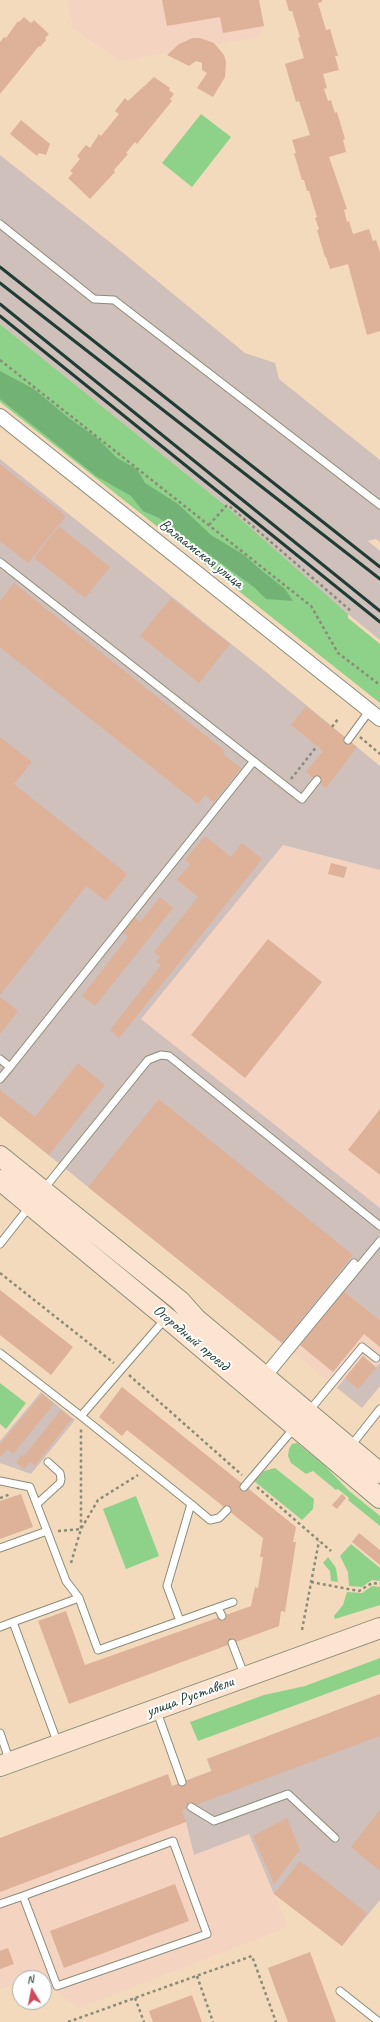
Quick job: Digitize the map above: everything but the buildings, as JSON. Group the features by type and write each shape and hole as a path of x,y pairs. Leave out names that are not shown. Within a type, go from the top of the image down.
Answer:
{"main road":[{"name":"Огородный проезд","path":"0,1156 37,1197 166,1317 301,1419 349,1447 379,1471"},
{"name":"Огородный проезд","path":"0,1180 37,1197 180,1301 196,1319 264,1377 301,1419 380,1498"},
{"name":"улица Руставели","path":"5,1764 380,1628"}],"street":[{"name":"Валаамская улица","path":"0,416 375,715"}],"lane":[{"path":"0,224 94,299 114,300 380,505"},
{"path":"0,562 302,799 317,780"},
{"path":"348,740 354,732 375,715"},
{"path":"0,1079 253,762"},
{"path":"0,1244 148,1060 161,1055 169,1056 380,1226"},
{"path":"0,1059 10,1067"},
{"path":"264,1377 380,1241"},
{"path":"264,1377 354,1263"},
{"path":"81,1416 166,1317"},
{"path":"247,1484 362,1347 376,1358"},
{"path":"0,1353 210,1520 219,1518 227,1510"},
{"path":"349,1447 380,1409"},
{"path":"37,1504 60,1483 60,1473 48,1462"},
{"path":"0,1481 30,1487 66,1581 79,1598 98,1650 233,1602"},
{"path":"180,1621 167,1586 191,1504"},
{"path":"0,1548 47,1531"},
{"path":"0,1627 79,1598"},
{"path":"218,1608 222,1616"},
{"path":"13,1622 58,1745"},
{"path":"232,1644 245,1678"},
{"path":"156,1709 182,1782"},
{"path":"0,1733 5,1764"},
{"path":"191,1807 214,1821 288,1794 335,1838"},
{"path":"0,1904 173,1841 207,1934 57,1986 23,1896"},
{"path":"340,1991 379,2022"}],"path":[{"path":"0,360 311,606 338,653 380,685"},
{"path":"209,525 228,505 351,611"},
{"path":"332,727 338,719"},
{"path":"354,732 380,754"},
{"path":"285,786 317,746"},
{"path":"0,1273 122,1370 247,1484 330,1551"},
{"path":"81,1416 81,1530"},
{"path":"66,1581 81,1530 98,1500 147,1470"},
{"path":"47,1531 81,1530"},
{"path":"302,1630 319,1541"},
{"path":"311,1582 359,1591 372,1584 380,1584"},
{"path":"68,2022 252,1956 276,2022"},
{"path":"197,1976 213,2022"},
{"path":"135,1998 144,2022"}],"shaded area":[{"path":"68,0 259,0 264,26 259,37 120,61 73,29"},
{"path":"0,155 116,247 245,353 275,363 279,379 380,460 380,542 376,539 368,541 380,551 380,640 348,614 226,506 0,324"},
{"path":"0,459 260,667 380,766 380,870 283,845 141,1019 380,1208 380,1320 339,1287 288,1348 0,1116"},
{"path":"283,845 380,870 380,1208 141,1019"},
{"path":"339,1287 380,1320 380,1363 376,1368 363,1357 337,1388 288,1348"},
{"path":"363,1356 376,1367 380,1363 380,1386 362,1408 337,1388"},
{"path":"41,1392 75,1420 31,1474 0,1463 0,1441"},
{"path":"380,1694 380,1900 342,1946 274,1894 249,1834 194,1855 186,1822 172,1786 211,1771 207,1759"},
{"path":"168,1774 186,1822 194,1855 249,1834 288,1927 79,2008 52,1989 52,1970 12,1970 12,1985 0,1989 0,1838"}],"green space":[{"path":"201,114 231,137 192,187 162,163"},
{"path":"0,324 226,506 348,614 348,618 380,644 380,703 0,402"},
{"path":"0,371 34,389 70,419 96,437 117,458 137,469 145,483 178,504 211,535 244,555 285,589 293,601 266,599 255,588 159,518 143,511 131,496 96,476 0,399"},
{"path":"0,1383 26,1403 6,1429 0,1424"},
{"path":"297,1443 324,1465 348,1490 380,1516 380,1526 348,1500 349,1498 338,1489 336,1490 313,1471 306,1474 291,1463 288,1456 289,1449 292,1444"},
{"path":"275,1468 314,1499 313,1509 302,1520 254,1481 264,1471"},
{"path":"136,1496 159,1556 126,1569 103,1509"},
{"path":"351,1544 380,1568 380,1581 372,1580 362,1587 349,1586 348,1572 340,1556"},
{"path":"328,1557 336,1568 338,1582 331,1581 330,1571 323,1563"},
{"path":"372,1586 380,1587 380,1605 335,1619 334,1616 343,1605 347,1592 362,1593"},
{"path":"380,1658 380,1674 198,1741 190,1722 264,1695 305,1686"}],"railway":[{"path":"0,267 380,567"},
{"path":"0,283 380,579"},
{"path":"0,304 380,611"},
{"path":"0,316 380,622"}]}
